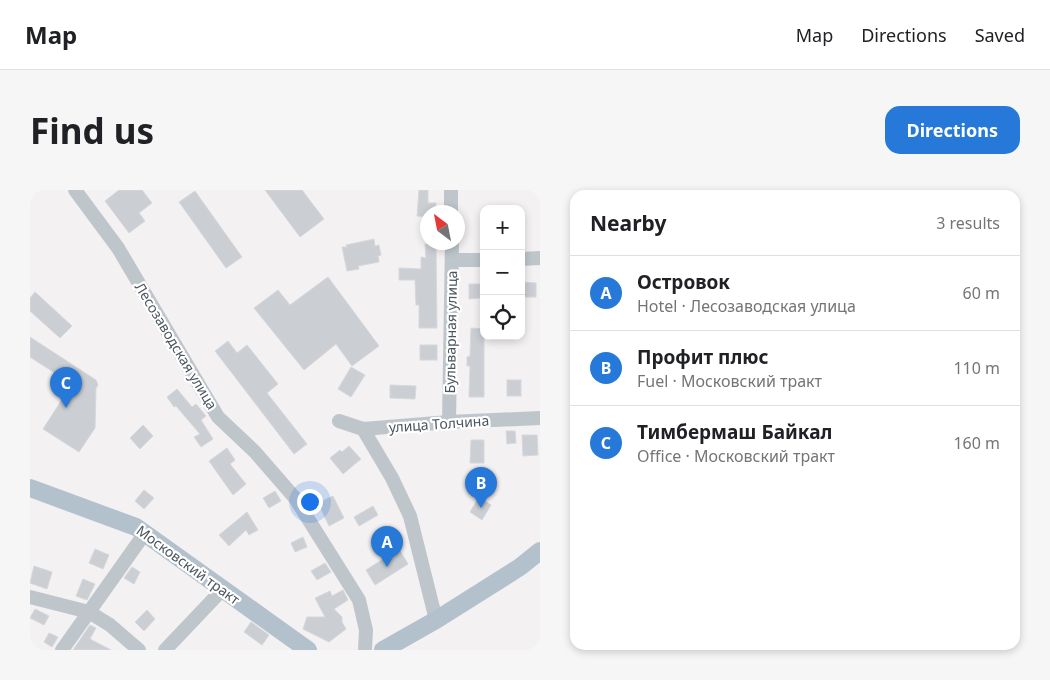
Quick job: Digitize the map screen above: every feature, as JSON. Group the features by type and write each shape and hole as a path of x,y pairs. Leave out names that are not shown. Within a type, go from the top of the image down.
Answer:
{"main road":[{"name":"Московский тракт","path":"30,488 92,510 145,532 222,590 308,650"},
{"path":"383,650 436,620 520,567 540,551"}],"street":[{"name":"Лесозаводская улица","path":"75,190 118,248 218,417 255,452 294,498 359,600 366,630 365,650"},
{"path":"451,190 451,205"},
{"name":"Бульварная улица","path":"449,422 452,250"},
{"path":"525,259 540,258"},
{"path":"452,260 480,260"},
{"name":"улица Толчина","path":"339,421 363,429 449,422 540,418"},
{"path":"363,429 392,478 410,516 436,620"},
{"path":"62,650 145,532"},
{"path":"165,650 222,590"},
{"path":"30,597 89,612 110,625 139,650"}],"building":[{"path":"119,190 142,190 152,203 139,213 145,221 129,233 105,201"},
{"path":"265,190 302,190 324,219 300,237"},
{"path":"419,190 428,190 428,203 436,203 436,205 420,205 420,216 417,216"},
{"path":"195,191 242,257 226,268 179,202"},
{"path":"374,239 375,246 379,245 381,255 378,256 379,262 358,266 359,269 347,271 342,247"},
{"path":"425,250 436,250 437,328 419,328 419,305 416,305 415,280 399,280 399,268 421,269 421,257 426,258"},
{"path":"328,277 379,346 352,366 336,344 304,370 254,308 278,290 290,305"},
{"path":"525,282 536,283 536,297 525,297"},
{"path":"469,284 480,284 480,298 469,299"},
{"path":"35,292 72,326 60,338 30,311 30,298"},
{"path":"471,328 480,329 480,340 484,340 484,397 469,397 470,366 467,366 467,357 470,356"},
{"path":"30,337 96,380 98,385 96,388 95,428 79,452 43,429 72,384 30,357"},
{"path":"228,341 237,353 247,345 278,384 267,393 307,444 294,454 215,351"},
{"path":"420,345 437,345 437,360 420,360"},
{"path":"351,367 365,375 351,397 338,389"},
{"path":"507,380 521,380 521,396 507,396"},
{"path":"390,385 416,386 415,399 390,398"},
{"path":"177,389 192,407 196,404 206,416 201,420 213,439 201,447 194,437 200,434 167,397"},
{"path":"143,425 153,436 140,449 130,438"},
{"path":"506,431 515,431 516,443 507,444"},
{"path":"522,435 537,435 538,455 523,456"},
{"path":"471,440 484,440 484,463 470,463"},
{"path":"349,446 361,459 343,474 330,458"},
{"path":"227,448 235,460 230,464 246,484 233,495 209,461"},
{"path":"144,490 154,498 144,509 135,501"},
{"path":"275,491 281,501 269,508 263,498"},
{"path":"333,496 344,518 329,526 318,503"},
{"path":"479,497 491,505 482,520 470,512"},
{"path":"373,506 378,515 359,526 354,517"},
{"path":"247,512 258,530 249,535 246,530 229,546 219,535"},
{"path":"303,537 307,547 295,552 291,543"},
{"path":"95,549 109,555 103,569 89,563"},
{"path":"399,549 408,564 375,585 366,570"},
{"path":"325,563 331,572 317,580 311,571"},
{"path":"34,566 52,572 47,589 30,583"},
{"path":"132,567 140,572 134,584 124,578"},
{"path":"83,579 95,584 87,600 76,596"},
{"path":"343,590 348,600 334,609 342,617 342,622 346,629 329,642 303,629 307,617 325,617 315,598 330,591 332,596"},
{"path":"35,609 49,616 44,625 30,618"},
{"path":"147,610 155,619 144,631 135,622"},
{"path":"251,622 269,635 262,645 244,632"},
{"path":"90,625 96,628 90,639 111,650 73,650"},
{"path":"49,633 58,637 52,647 44,642"}],"place":[{"name":"Тимбермаш Байкал","path":"66,408"},
{"name":"Профит плюс","path":"481,508"},
{"name":"Островок","path":"387,567"}]}
